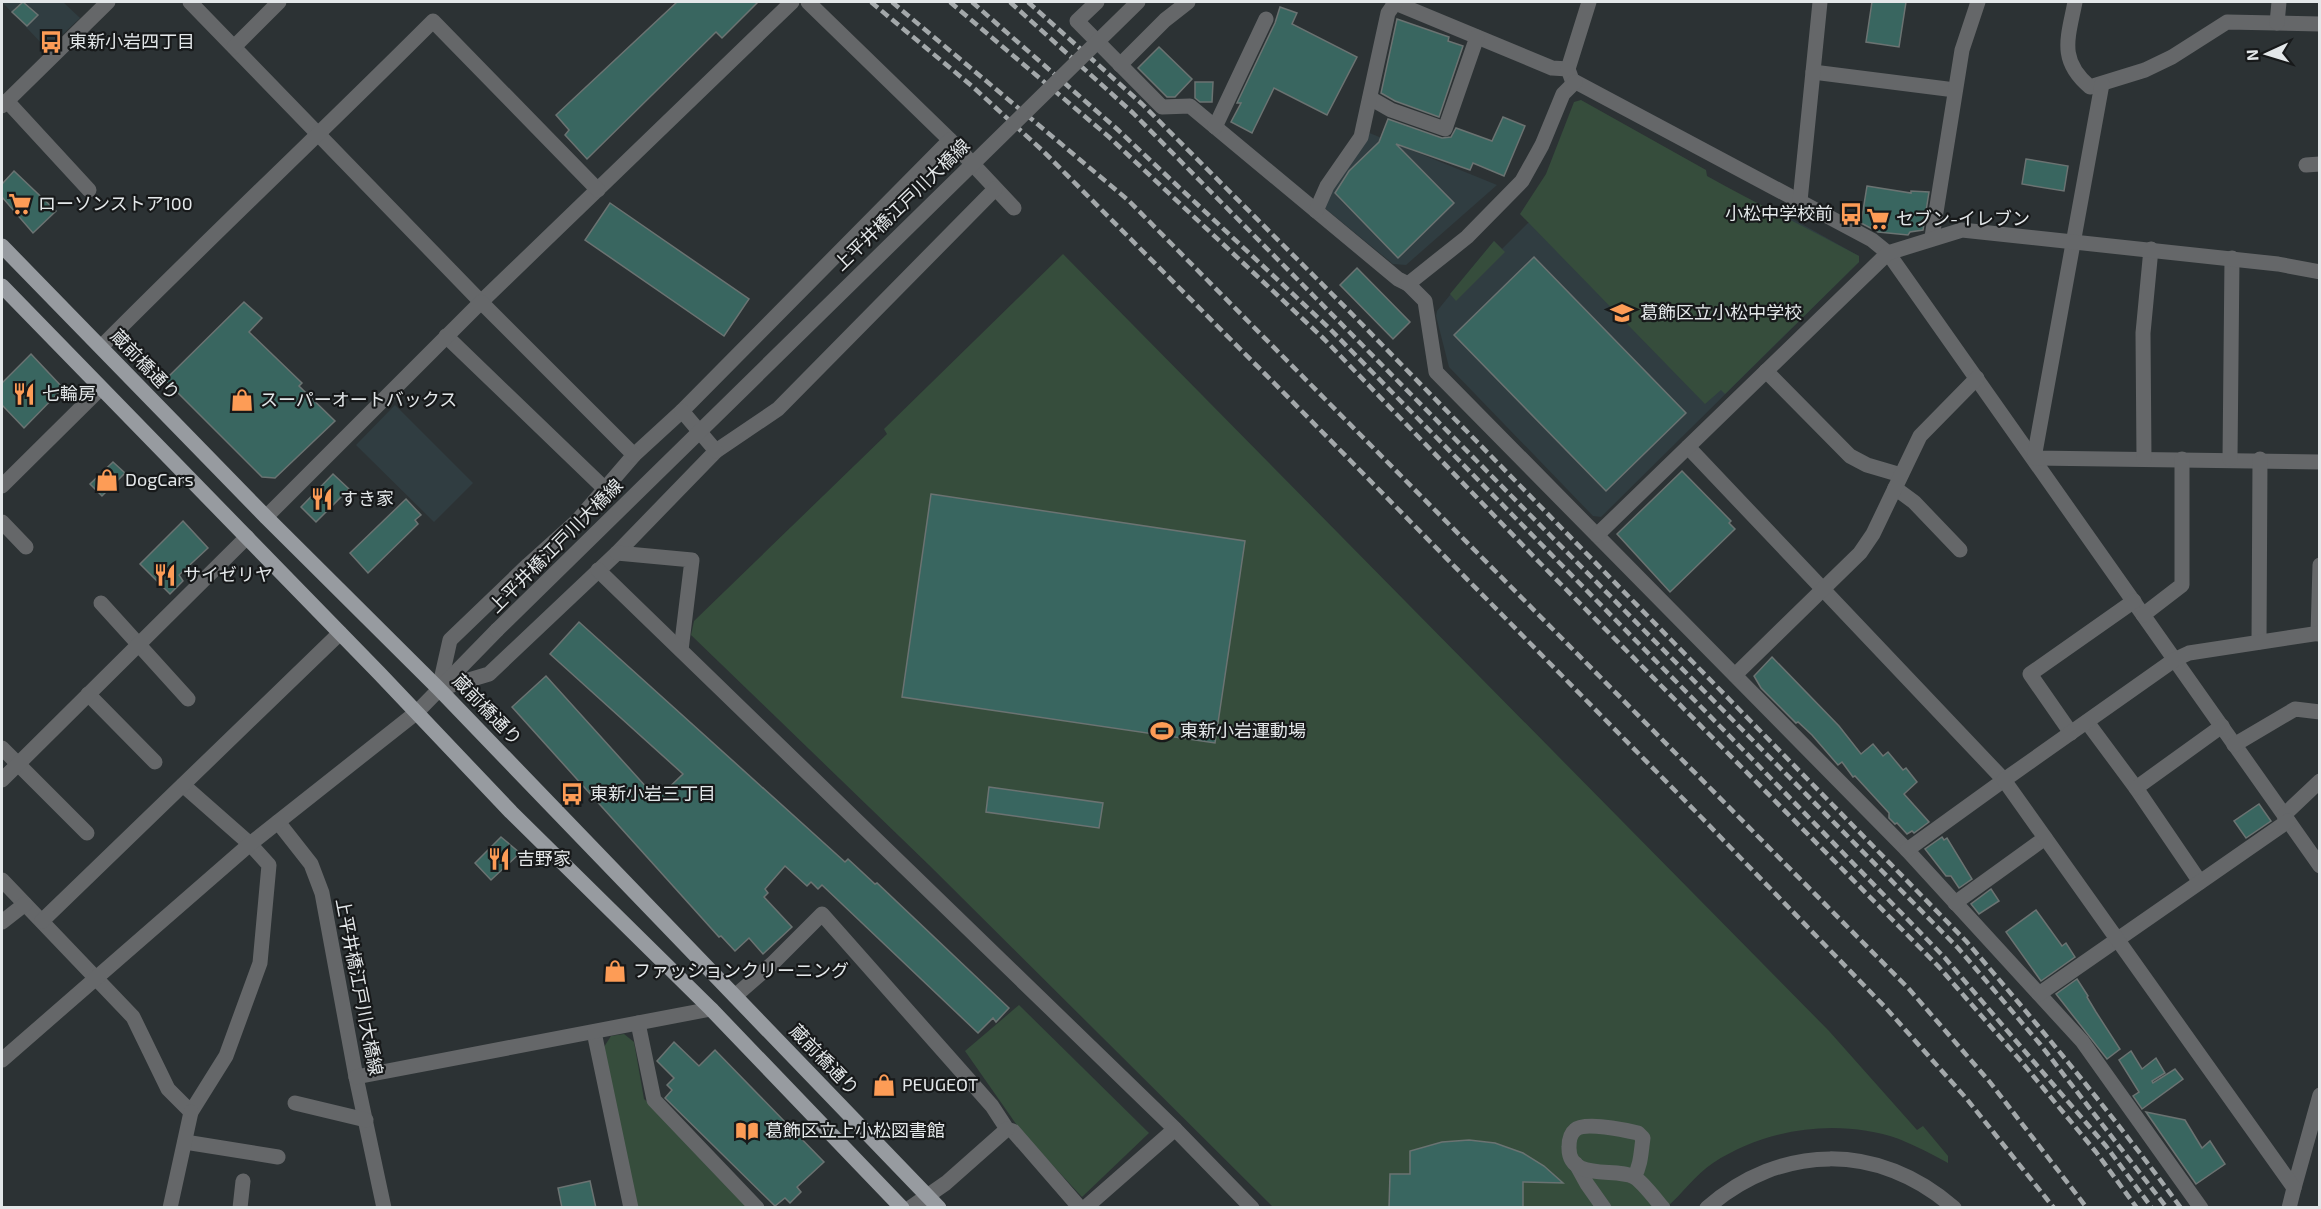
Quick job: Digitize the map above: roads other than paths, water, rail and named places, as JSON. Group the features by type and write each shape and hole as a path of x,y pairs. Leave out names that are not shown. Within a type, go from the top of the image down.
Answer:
{"main road":[{"name":"蔵前橋通り","path":"2,246 266,517 439,689 941,1208"},
{"path":"2,286 512,812 711,1009 902,1208"}],"street":[{"path":"89,190 4,104 108,2"},
{"path":"190,2 481,302 634,455"},
{"path":"234,47 279,2"},
{"path":"266,517 446,336 792,2"},
{"path":"808,2 950,140 1014,208"},
{"path":"1097,2 1077,21 1162,107 1190,106 1398,279 1408,284 1425,301 1436,372 1907,850 2082,1041 2201,1208"},
{"name":"上平井橋江戸川大橋線","path":"384,1208 356,1077 322,893 310,864 278,822 417,712 497,630 1138,2"},
{"path":"1120,65 1165,20 1188,2"},
{"path":"1316,211 1327,186 1361,137 1388,13 1394,2 1572,75 1872,240 1888,252 2319,866"},
{"path":"1408,284 1467,237 1522,181 1542,145 1572,75 1589,2"},
{"path":"1800,201 1820,2"},
{"path":"1932,237 1962,50 1978,2"},
{"path":"2075,2 2067,38 2068,59 2078,77 2090,87 2163,62 2227,22 2319,24"},
{"path":"2277,23 2279,2"},
{"path":"1215,127 1266,19"},
{"path":"101,347 260,188 319,135 433,21 598,190"},
{"path":"1370,98 1391,110 1445,129 1477,37"},
{"path":"1813,72 1955,90"},
{"path":"2034,458 2102,84"},
{"path":"950,140 682,411 634,455 578,520 450,640 439,689 489,674 617,553 716,451 778,409 995,189"},
{"path":"1597,535 1888,252 1932,237 1962,230 2232,258 2319,272"},
{"path":"2144,459 2143,333 2151,249"},
{"path":"2230,459 2232,258"},
{"path":"446,336 605,489"},
{"path":"1766,371 1850,456 1898,482 1960,550"},
{"path":"1735,675 1860,553 1873,534 1920,436 1977,378"},
{"path":"2,486 101,388"},
{"path":"682,411 716,451"},
{"path":"1688,447 2004,780 2294,1188"},
{"path":"2034,458 2260,459 2319,462"},
{"path":"2143,615 2182,585 2182,459"},
{"path":"2259,642 2260,459"},
{"path":"2,522 26,547"},
{"path":"2,780 247,537"},
{"path":"617,553 692,560 681,650"},
{"path":"1907,850 2174,660 2189,652 2319,634 2319,565"},
{"path":"598,570 1175,1130 1252,1208"},
{"path":"2071,733 2030,674 2134,601"},
{"path":"101,603 188,699"},
{"path":"42,921 340,633"},
{"path":"88,694 155,762"},
{"path":"2234,745 2295,709 2319,712"},
{"path":"2087,722 2136,788 2200,882"},
{"path":"2136,788 2222,726"},
{"path":"2,748 87,833"},
{"path":"2038,994 2200,882 2286,818 2319,781"},
{"path":"170,1208 191,1112 226,1056 260,963 269,866 250,844 183,785"},
{"path":"2,1060 278,822"},
{"path":"1955,903 2045,838"},
{"path":"2,880 133,1017 168,1089 191,1112"},
{"path":"2,922 25,904"},
{"path":"735,996 772,964 822,914 992,1106 1007,1129 1013,1131 1080,1208"},
{"path":"356,1077 711,1009"},
{"path":"638,1023 654,1100 757,1208"},
{"path":"594,1032 631,1208"},
{"path":"2289,1208 2319,1095"},
{"path":"295,1103 366,1120"},
{"path":"1604,1208 1569,1155 1568,1145 1576,1128 1587,1126 1638,1133 1642,1138 1639,1168 1634,1177"},
{"path":"910,1208 946,1183 1007,1129"},
{"path":"1085,1208 1175,1130"},
{"path":"185,1142 278,1157"},
{"path":"1707,1208 1729,1188 1773,1168 1798,1161 1842,1158 1870,1162 1892,1170 1932,1190 1954,1208"},
{"path":"1576,1164 1585,1170 1634,1177 1663,1208"},
{"path":"240,1208 243,1181"}],"railway":[{"path":"871,2 973,87 1043,151 1701,817 1885,1007 1966,1098 2054,1208"},
{"path":"892,2 1128,200 1909,989 1989,1081 2087,1208"},
{"path":"950,2 1109,137 1324,339 1539,562 1938,966 2096,1152 2137,1208"},
{"path":"972,2 1117,129 1328,327 1756,763 1945,958 2106,1146 2152,1208"},
{"path":"1010,2 1133,113 1958,948 2040,1044 2167,1208"},
{"path":"1028,2 1142,104 1347,309 1966,941 2076,1072 2181,1208"}],"place":[{"name":"東新小岩四丁目","path":"51,42"},
{"name":"ローソンストア100","path":"20,204"},
{"name":"小松中学校前","path":"1851,214"},
{"name":"セブン-イレブン","path":"1878,219"},
{"name":"葛飾区立小松中学校","path":"1622,313"},
{"name":"七輪房","path":"24,394"},
{"name":"スーパーオートバックス","path":"242,400"},
{"name":"DogCars","path":"107,480"},
{"name":"すき家","path":"322,499"},
{"name":"サイゼリヤ","path":"165,575"},
{"name":"東新小岩運動場","path":"1162,731"},
{"name":"東新小岩三丁目","path":"572,794"},
{"name":"吉野家","path":"499,859"},
{"name":"ファッションクリーニング","path":"615,971"},
{"name":"PEUGEOT","path":"884,1085"},
{"name":"葛飾区立上小松図書館","path":"747,1131"}]}
